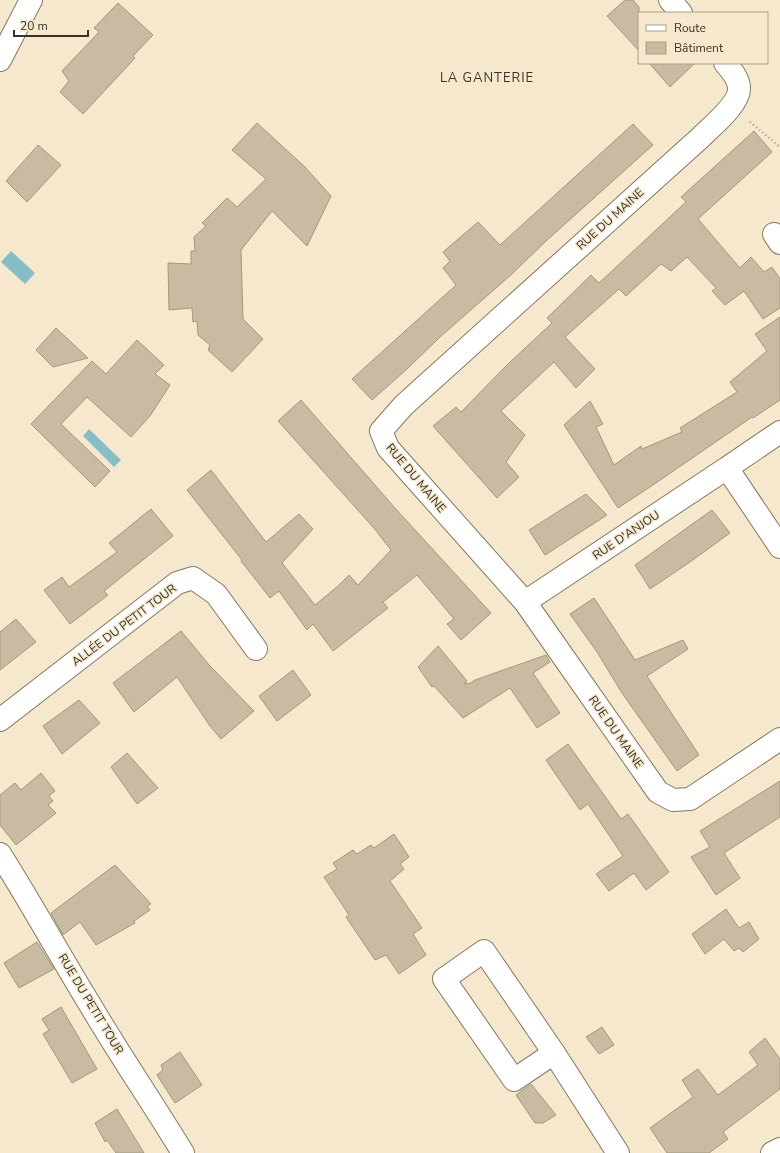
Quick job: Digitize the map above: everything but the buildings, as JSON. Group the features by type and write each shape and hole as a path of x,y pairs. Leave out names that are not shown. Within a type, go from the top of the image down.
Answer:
{"street":[{"path":"0,60 31,0"},
{"path":"670,0 680,12"},
{"name":"RUE DU MAINE","path":"726,64 734,74 740,88 739,94 728,110 700,138 404,405 381,431 388,448 526,602 658,792 673,800 690,799 780,739"},
{"name":"RUE D'ANJOU","path":"526,602 780,432"},
{"path":"727,468 780,547"},
{"name":"ALLÉE DU PETIT TOUR","path":"0,720 177,583 193,578 216,594 256,649"},
{"name":"RUE DU PETIT TOUR","path":"0,854 35,910 89,1004 183,1153"},
{"path":"554,1052 514,1080 444,979 484,951 554,1052 618,1153"},
{"path":"772,1153 780,1149"}],"path":[{"path":"728,110 747,119 780,147"}],"water":[{"path":"11,251 35,273 25,284 1,262"},
{"path":"89,429 121,460 114,467 83,436"}],"district":[{"name":"LA GANTERIE","path":"487,77"}]}
